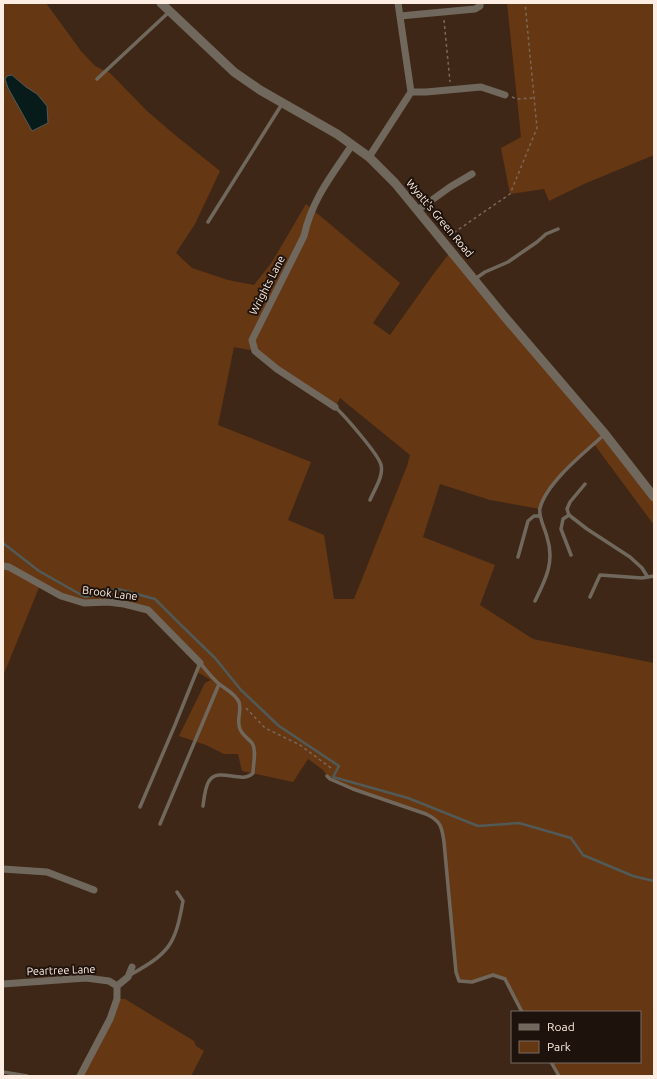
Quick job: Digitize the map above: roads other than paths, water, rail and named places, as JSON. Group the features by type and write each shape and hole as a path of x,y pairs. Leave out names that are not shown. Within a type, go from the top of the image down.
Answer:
{"street":[{"name":"Wyatt's Green Road","path":"161,3 234,72 260,90 337,134 369,157 395,183 604,434 654,497"},
{"path":"369,157 411,92 398,3"},
{"path":"400,16 475,9 480,6 480,3"},
{"path":"411,92 481,87 505,95"},
{"name":"Wrights Lane","path":"335,407 277,369 255,351 252,340 304,236 317,197 352,145"},
{"path":"418,210 450,187 472,174"},
{"name":"Brook Lane","path":"3,566 9,567 62,596 84,603 108,602 148,610 200,663"},
{"path":"3,869 47,872 94,890"},
{"path":"80,1076 110,1019 117,999 117,986 128,977 132,966"},
{"name":"Peartree Lane","path":"3,984 86,978 109,981 117,986"}],"lane":[{"path":"97,79 170,12"},
{"path":"208,222 282,103"},
{"path":"475,279 485,272 508,262 546,234 558,229"},
{"path":"335,407 376,454 381,464 381,474 370,500"},
{"path":"535,601 549,572 550,547 540,516 540,509 543,500 554,482 604,434"},
{"path":"585,484 570,502 567,509 569,515 587,529 630,557 642,568 647,576"},
{"path":"569,515 563,519 561,529 571,555"},
{"path":"518,557 528,521 534,516 540,516"},
{"path":"590,597 600,575 642,578 654,576"},
{"path":"140,807 200,663 219,684 234,695 238,700 240,706 238,723 240,729 254,747 253,773 246,778 219,775 213,777 208,782 203,806"},
{"path":"160,824 219,684"},
{"path":"327,776 330,779 353,789 426,814 436,819 442,829 444,842 456,972 459,981 472,982 493,975 505,979 521,1011"},
{"path":"128,977 159,958 175,936 183,901 177,892"},
{"path":"552,1063 559,1076"},
{"path":"3,1072 27,1076"}],"water":[{"path":"12,75 37,94 47,106 48,123 32,131 8,88 5,79 7,76"}],"waterway":[{"path":"3,543 39,571 85,597 118,589 155,599 215,658 241,690 279,726 339,766 333,777 408,798 478,826 519,823 571,838 583,855 633,876 654,881"}]}
